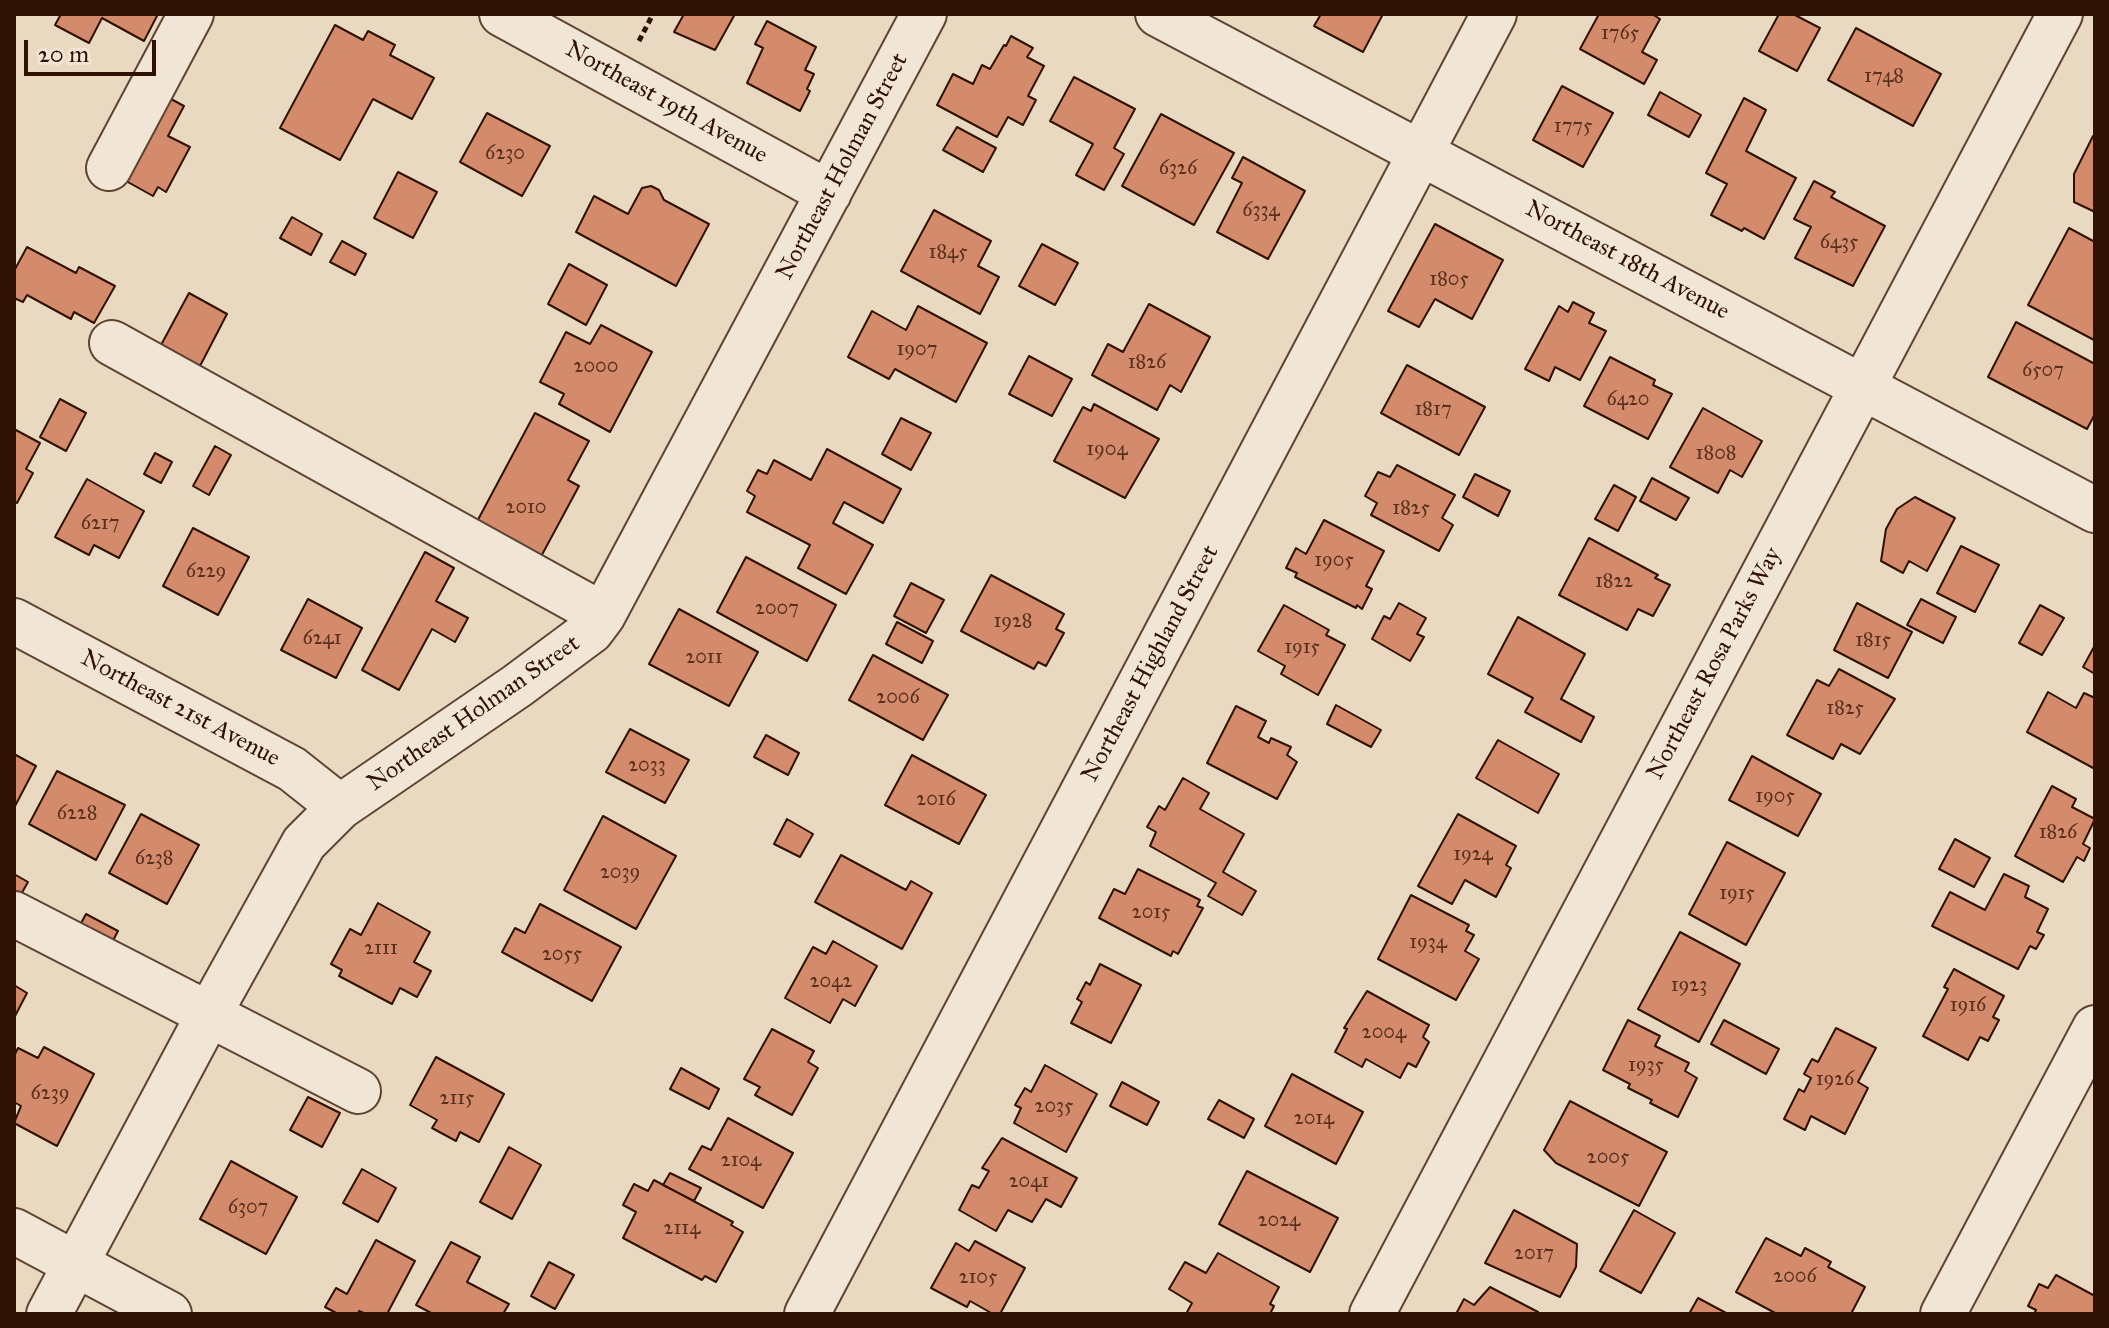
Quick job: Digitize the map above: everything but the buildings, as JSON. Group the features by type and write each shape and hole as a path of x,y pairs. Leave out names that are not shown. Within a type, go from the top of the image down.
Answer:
{"street":[{"path":"109,168 191,14"},
{"name":"Northeast 19th Avenue","path":"502,14 829,193"},
{"name":"Northeast Holman Street","path":"49,1314 304,843 340,807 517,686 591,631 603,615 924,14"},
{"name":"Northeast 18th Avenue","path":"1158,14 2095,510"},
{"name":"Northeast Highland Street","path":"807,1314 1494,14"},
{"name":"Northeast Rosa Parks Way","path":"1372,1314 2060,14"},
{"path":"112,343 603,615"},
{"name":"Northeast 21st Avenue","path":"14,621 292,769 340,807"},
{"path":"14,914 358,1091"},
{"path":"1943,1314 2095,1028"},
{"path":"14,1231 169,1314"}]}
